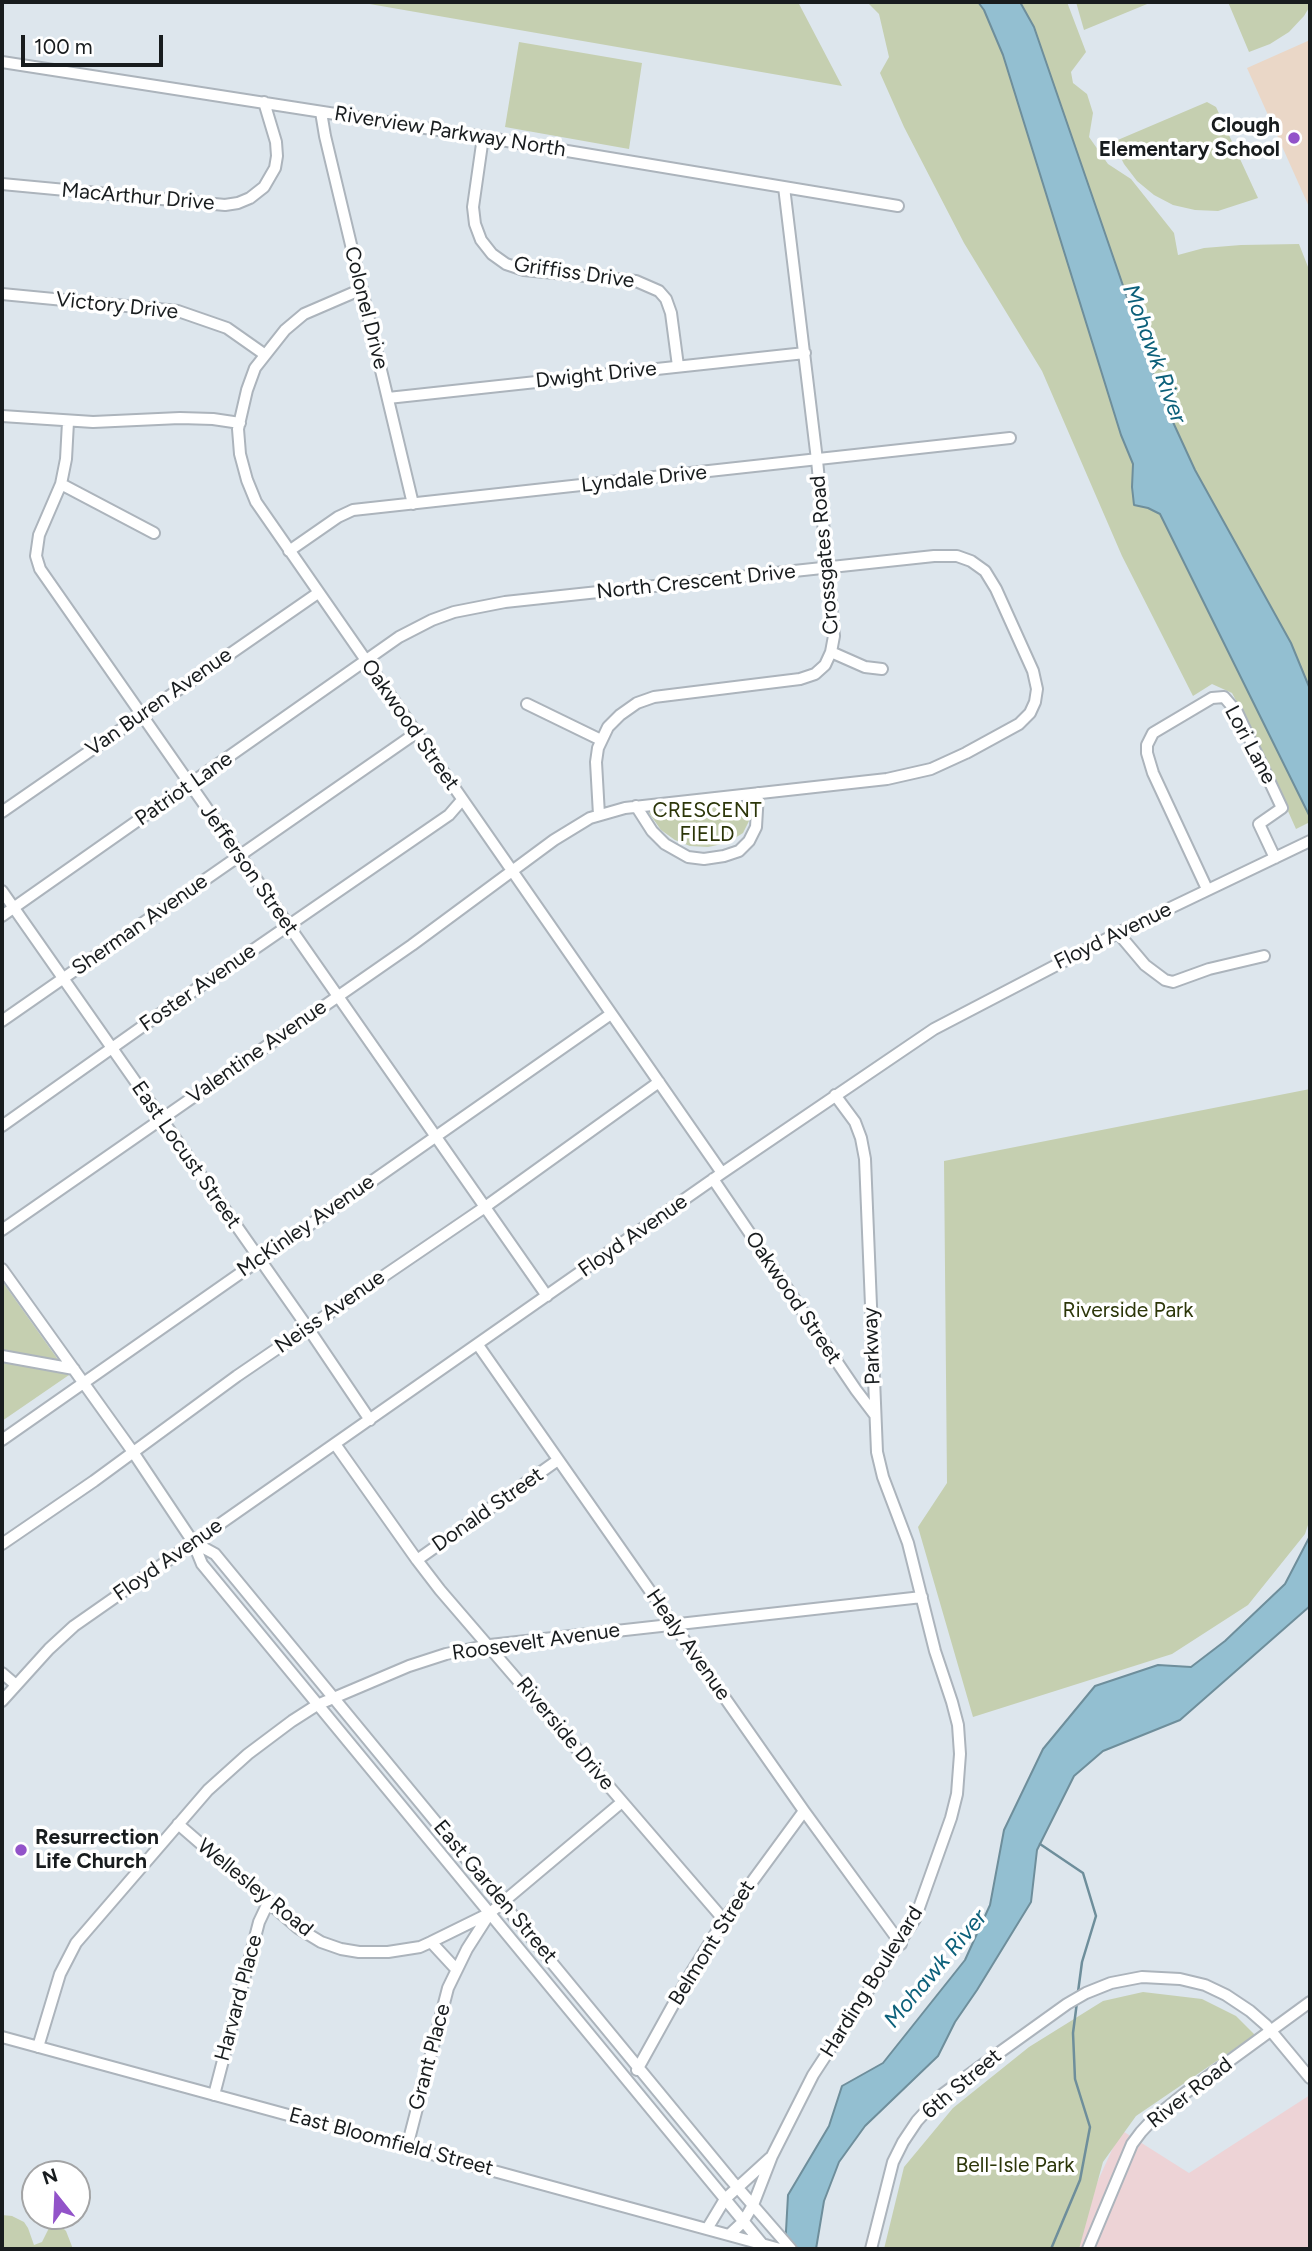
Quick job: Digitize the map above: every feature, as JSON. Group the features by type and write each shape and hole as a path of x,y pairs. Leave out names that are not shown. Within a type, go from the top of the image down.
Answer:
{"street":[{"name":"Riverview Parkway North","path":"2,62 483,137 898,206"},
{"name":"MacArthur Drive","path":"2,184 225,205 238,203 264,187 275,168 276,142 264,102"},
{"name":"Colonel Drive","path":"321,112 413,504"},
{"name":"Griffiss Drive","path":"483,137 473,207 475,225 481,240 492,254 506,264 524,270 636,281 659,291 666,299 671,313 678,366"},
{"name":"Crossgates Road","path":"601,740 614,721 637,703 654,697 800,680 815,674 825,665 831,652 834,636 817,460 784,187"},
{"name":"Oakwood Street","path":"362,289 304,314 285,330 255,368 240,423 240,454 256,502 659,1082 856,1390 875,1415"},
{"name":"Victory Drive","path":"2,294 178,310 226,328 264,354"},
{"name":"Dwight Drive","path":"388,398 805,353"},
{"path":"2,416 68,422 180,418 240,423"},
{"name":"Jefferson Street","path":"68,422 66,459 61,484 39,535 36,556 40,569 139,715 547,1296"},
{"name":"Lyndale Drive","path":"289,551 338,516 353,510 1010,438"},
{"path":"61,484 155,533"},
{"name":"North Crescent Drive","path":"366,662 399,637 432,620 505,602 934,556 957,556 979,565 996,589 1033,671 1037,695 1030,713 1019,724 931,769 887,779 758,793"},
{"name":"Van Buren Avenue","path":"2,812 318,593"},
{"path":"831,652 865,667 882,669"},
{"name":"Patriot Lane","path":"2,916 366,662"},
{"name":"Lori Lane","path":"1207,890 1153,773 1147,745 1153,733 1212,698 1224,698 1237,712 1282,808 1259,824 1275,858"},
{"path":"527,704 601,740 596,762 599,815"},
{"name":"Sherman Avenue","path":"2,1021 415,733"},
{"path":"512,872 554,840 599,815 636,806 758,793 756,827 749,841 739,850 724,856 704,859 688,857 665,844 652,831 636,806"},
{"name":"Foster Avenue","path":"2,1126 449,815 462,800"},
{"name":"Floyd Avenue","path":"2,1701 48,1649 74,1626 934,1028 1118,933 1306,843"},
{"name":"Valentine Avenue","path":"2,1230 512,872"},
{"name":"East Locust Street","path":"2,891 370,1420"},
{"path":"1118,933 1145,965 1165,981 1173,982 1209,969 1264,956"},
{"name":"McKinley Avenue","path":"2,1440 611,1014"},
{"name":"Neiss Avenue","path":"2,1544 485,1207 659,1082"},
{"name":"Parkway","path":"835,1095 855,1122 865,1159 877,1452 883,1477 908,1544 922,1597"},
{"name":"East Garden Street","path":"2,1269 133,1452 193,1542 202,1564 744,2222 774,2245 791,2249"},
{"name":"Healy Avenue","path":"478,1345 804,1811 901,1944"},
{"path":"2,1356 74,1369"},
{"name":"Riverside Drive","path":"335,1444 417,1560 724,1920"},
{"name":"Donald Street","path":"417,1560 558,1460"},
{"name":"East Garden Street","path":"193,1542 215,1554 639,2066 753,2205 774,2245"},
{"name":"Roosevelt Avenue","path":"38,2047 60,1974 76,1943 208,1790 248,1754 317,1705 410,1666 446,1654 490,1645 922,1597"},
{"name":"Harding Boulevard","path":"729,2235 744,2222 753,2205 772,2156 813,2075 901,1944 923,1901 951,1818 957,1794 960,1754 957,1725 922,1597"},
{"path":"2,1673 16,1685"},
{"name":"Wellesley Road","path":"178,1824 298,1928 321,1942 341,1949 388,1952 420,1947 490,1913 622,1802"},
{"name":"Belmont Street","path":"630,2082 724,1920 804,1811"},
{"name":"Harvard Place","path":"214,2095 259,1922 268,1903"},
{"name":"Grant Place","path":"407,2147 440,2014 456,1969 490,1913"},
{"path":"431,1942 456,1969"},
{"name":"6th Street","path":"871,2249 893,2162 917,2121 939,2097 1068,2004 1111,1983 1129,1978 1180,1979 1205,1985 1226,1995 1250,2011 1272,2031 1310,2078"},
{"name":"River Road","path":"1088,2249 1132,2144 1141,2132 1184,2094 1310,2002"},
{"name":"East Bloomfield Street","path":"2,2037 706,2229 774,2245"},
{"name":"Harding Boulevard","path":"706,2229 725,2199 772,2156"}],"shaded area":[{"name":"Clough Elementary School","path":"1310,40 1310,209 1247,68"},
{"path":"1310,2095 1310,2249 1067,2249 1121,2130 1189,2173"}],"green space":[{"path":"358,2 798,2 842,86"},
{"path":"867,2 1067,2 1086,52 1071,72 1073,83 1087,94 1093,113 1089,137 1108,164 1131,179 1174,233 1178,255 1204,248 1299,244 1310,272 1310,822 1296,829 1232,693 1212,684 1193,696 1122,556 1042,371 964,243 904,127 880,73 889,57 879,14"},
{"path":"1076,2 1152,2 1084,30"},
{"path":"1228,2 1310,2 1310,6 1289,32 1270,44 1249,52"},
{"path":"519,42 642,63 629,149 505,127"},
{"path":"1207,102 1216,107 1258,198 1218,211 1173,205 1154,195 1137,181 1124,164 1113,142"},
{"name":"CRESCENT FIELD","path":"752,793 749,821 743,833 727,843 708,847 690,846 675,840 661,830 649,813 648,805"},
{"name":"Riverside Park","path":"1310,1089 1310,1519 1305,1534 1248,1605 1172,1654 973,1717 918,1527 947,1483 944,1161"},
{"path":"2,1281 69,1375 2,1421"},
{"name":"Bell-Isle Park","path":"1143,1992 1202,1999 1236,2016 1255,2035 1136,2116 1103,2162 1079,2249 884,2249 904,2167 953,2108 1029,2047 1103,2001"},
{"path":"2,2215 21,2220 21,2230 29,2230 34,2245 42,2242 48,2230 65,2230 73,2249 2,2249"}],"water":[{"path":"978,2 1020,2 1034,27 1161,396 1195,470 1291,643 1310,689 1310,817 1160,514 1134,505 1133,464 1121,435 1003,55"},
{"path":"1310,1536 1310,1606 1180,1720 1103,1751 1074,1776 1037,1850 1031,1902 955,2022 938,2056 865,2126 839,2162 824,2201 816,2249 785,2249 788,2195 829,2126 842,2086 883,2063 965,1960 990,1905 1004,1830 1043,1749 1095,1686 1158,1665 1191,1667 1225,1641 1285,1584"}],"waterway":[{"path":"1040,1844 1083,1873 1096,1916 1082,1962 1078,1992"},
{"path":"1051,2249 1080,2180 1090,2127 1075,2079 1073,2033 1077,2002"}],"place":[{"name":"Clough Elementary School","path":"1294,138"},
{"name":"Resurrection Life Church","path":"21,1850"}],"water label":[{"name":"Mohawk River","path":"1154,354"},
{"name":"Mohawk River","path":"936,1969"}]}
